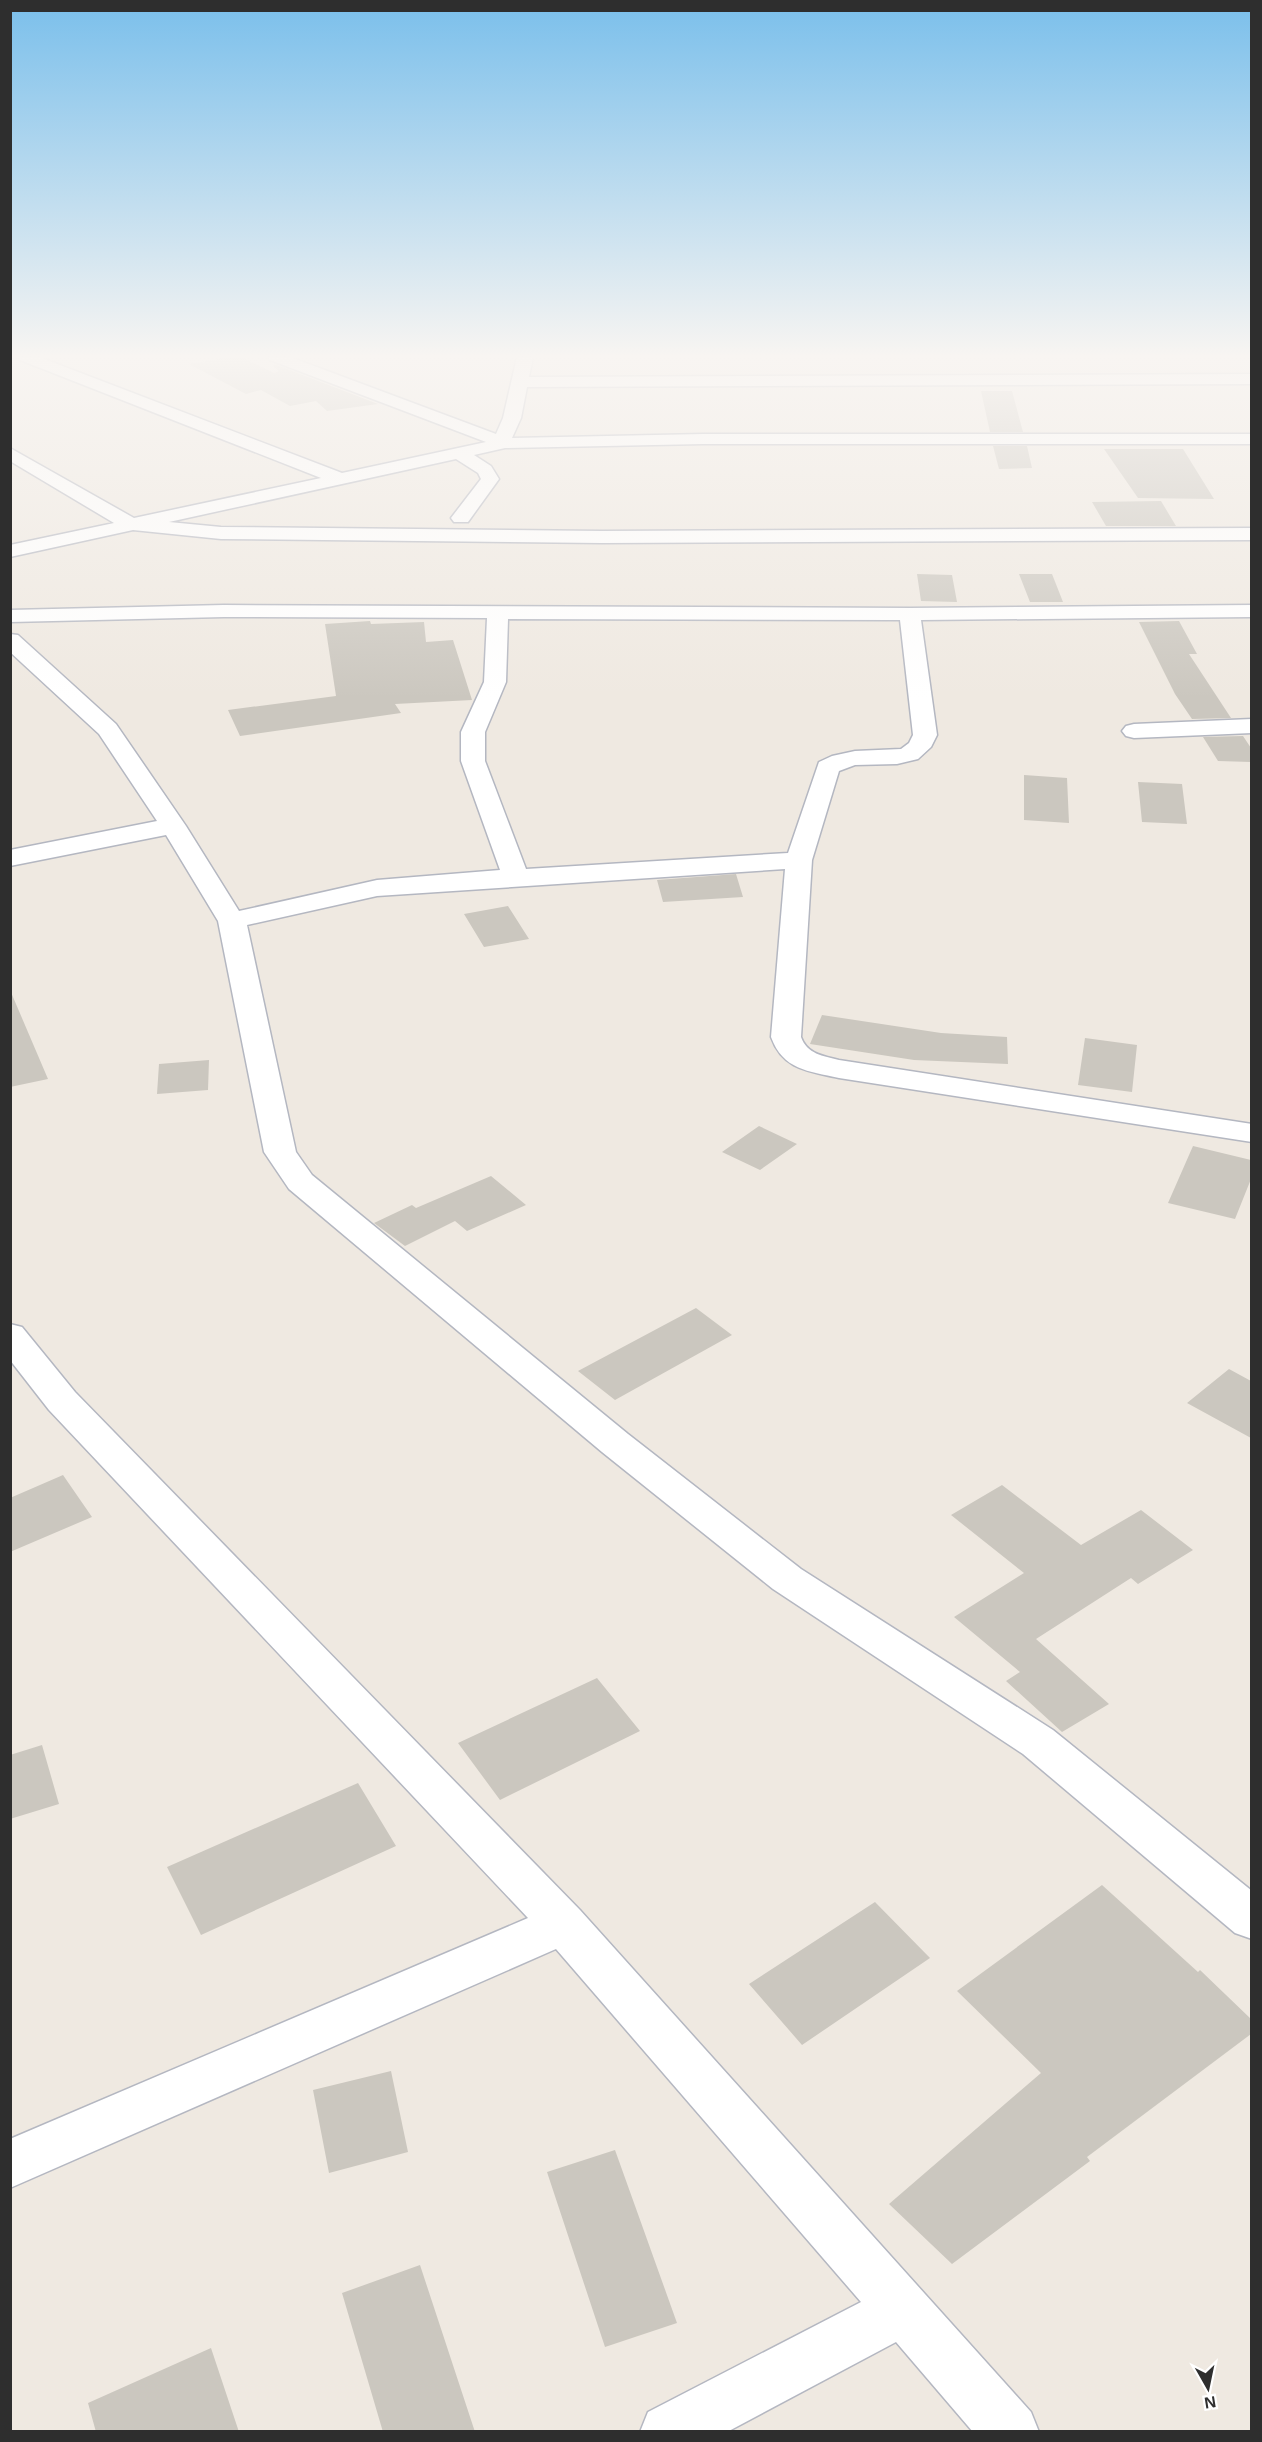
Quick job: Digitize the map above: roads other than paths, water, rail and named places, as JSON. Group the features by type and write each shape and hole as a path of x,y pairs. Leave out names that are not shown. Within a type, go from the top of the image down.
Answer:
{"street":[{"path":"40,471 130,524 221,533 578,536 1251,534"},
{"path":"323,471 338,477"},
{"path":"10,551 368,471"},
{"path":"461,518 490,479 486,471"},
{"path":"10,616 224,610 910,614 1251,611"},
{"path":"498,612 495,682 473,732 473,761 516,877"},
{"path":"910,614 925,735 921,747 913,754 896,757 855,756 838,760 828,767 799,860 786,1037 791,1051 809,1062 839,1069 1251,1133"},
{"path":"10,640 108,729 173,826 232,921 280,1152 300,1182 615,1443 787,1579 1038,1742 1251,1919"},
{"path":"1134,731 1251,726"},
{"path":"10,858 173,826"},
{"path":"232,921 294,905 377,888 799,860"},
{"path":"10,1335 62,1401 563,1924 1011,2432"},
{"path":"10,2164 563,1924"},
{"path":"668,2432 903,2309"}]}
